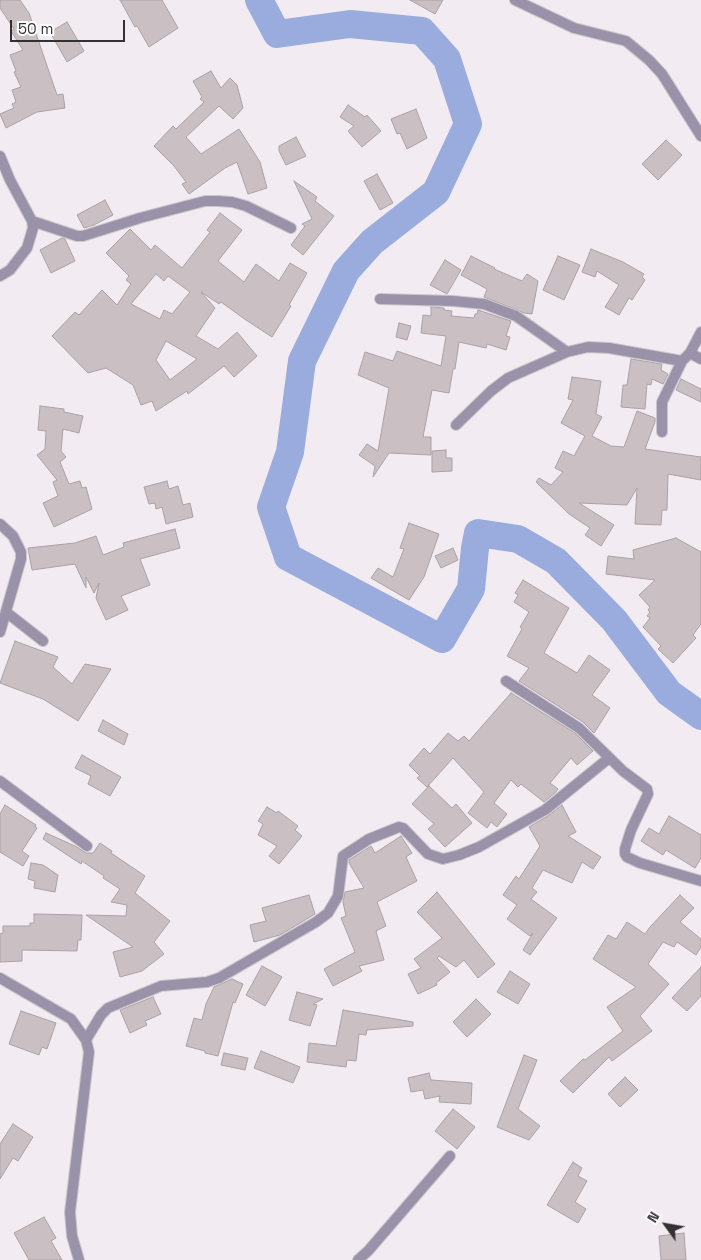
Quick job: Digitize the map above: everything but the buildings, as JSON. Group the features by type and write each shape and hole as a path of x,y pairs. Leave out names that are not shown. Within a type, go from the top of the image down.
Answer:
{"street":[{"path":"515,0 574,28 626,41 649,60 662,74 701,136"},
{"path":"0,156 10,180 32,221 27,248 10,270 0,276"},
{"path":"32,221 77,236 83,236 140,218 205,201 218,201 246,206 291,228"},
{"path":"380,299 454,301 484,304 516,316 567,352"},
{"path":"662,432 662,402 682,361 690,353 701,332"},
{"path":"456,426 491,390 508,378 567,352 588,347 609,348 682,361"},
{"path":"690,353 701,359"},
{"path":"0,524 13,536 21,552 0,632"},
{"path":"6,612 44,641"},
{"path":"506,681 579,728 609,758 647,788 648,794 631,830 625,854 629,858 640,862 701,881"},
{"path":"86,1040 101,1015 108,1008 161,986 206,982 219,978 316,922 328,913 338,896 343,856 369,839 396,826 401,827 428,854 443,859 460,855 479,847 545,810 609,758"},
{"path":"0,781 87,846"},
{"path":"0,978 71,1019 86,1040 89,1052 70,1212 72,1236 79,1260"},
{"path":"358,1260 368,1251 450,1156"}],"waterway":[{"path":"259,0 277,34 350,24 422,31 447,59 468,124 436,192 372,242 346,271 302,361 290,452 271,507 288,557 442,639 471,589 478,533 518,539 556,561 614,620 669,693 701,716"}]}
